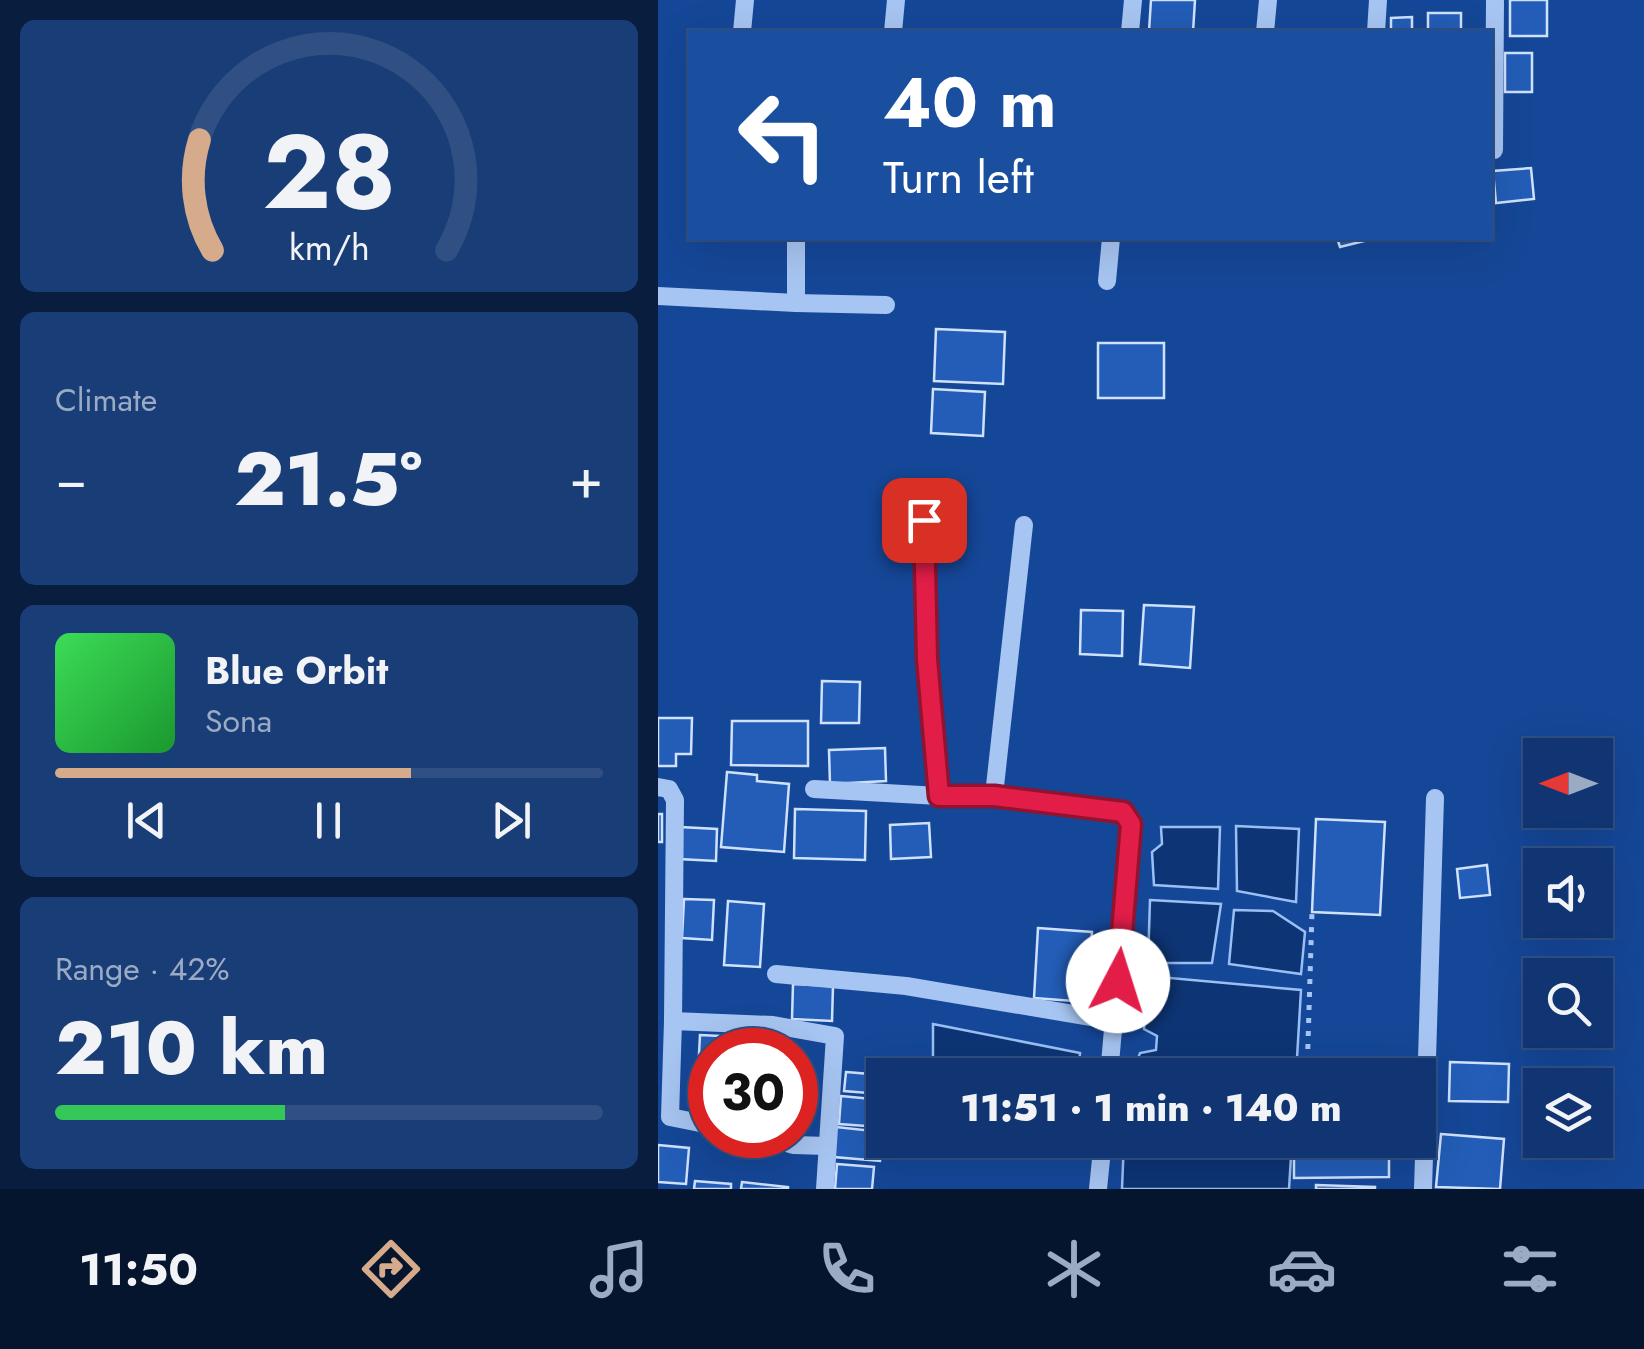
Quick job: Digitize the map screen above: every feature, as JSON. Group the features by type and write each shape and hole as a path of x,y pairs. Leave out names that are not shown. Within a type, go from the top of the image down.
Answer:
{"street":[{"path":"742,30 745,0"},
{"path":"894,30 896,0"},
{"path":"1130,30 1133,0"},
{"path":"1265,30 1268,0"},
{"path":"1376,30 1378,0"},
{"path":"1493,150 1494,0"},
{"path":"796,240 796,304"},
{"path":"1107,281 1111,240"},
{"path":"658,296 886,305"},
{"path":"924,520 927,659 939,796"},
{"path":"994,796 1024,525"},
{"path":"658,788 669,788 675,800 673,1021 664,1116"},
{"path":"814,788 994,796 1123,812 1131,824 1112,1058"},
{"path":"1422,1189 1435,798"},
{"path":"776,974 906,986 1115,1021"},
{"path":"673,1021 772,1025 835,1036 825,1189"},
{"path":"818,1145 827,1146"},
{"path":"1098,1189 1101,1158"}],"path":[{"path":"1308,1058 1312,912"}],"water":[{"path":"1236,826 1299,829 1296,902 1237,891"},
{"path":"1161,827 1220,827 1218,889 1154,885 1152,852 1162,844"},
{"path":"1150,900 1221,904 1212,963 1148,963"},
{"path":"1234,910 1273,911 1305,932 1301,974 1229,964"},
{"path":"1148,976 1301,990 1297,1058 1138,1058 1140,1053 1156,1050 1157,1036 1144,1029"},
{"path":"933,1024 1080,1053 1080,1058 933,1058"},
{"path":"1123,1158 1291,1158 1289,1189 1122,1189"}],"building":[{"path":"1151,0 1195,0 1193,30 1149,30"},
{"path":"1510,0 1547,0 1547,36 1510,36"},
{"path":"1428,13 1461,13 1461,30 1428,30"},
{"path":"1412,17 1412,30 1391,30 1391,18"},
{"path":"1505,53 1532,53 1532,92 1505,92"},
{"path":"1531,168 1534,199 1496,203 1493,171"},
{"path":"1338,240 1368,240 1340,247"},
{"path":"936,329 1005,332 1003,384 934,381"},
{"path":"1098,343 1164,343 1164,398 1098,398"},
{"path":"933,389 985,392 983,436 931,433"},
{"path":"1144,605 1194,607 1190,668 1140,664"},
{"path":"1081,610 1123,611 1122,656 1080,654"},
{"path":"822,681 860,682 859,723 821,723"},
{"path":"658,718 692,718 691,754 676,754 676,766 658,766"},
{"path":"732,721 808,721 808,766 731,765"},
{"path":"885,748 886,781 830,784 829,750"},
{"path":"727,772 757,775 757,781 789,784 784,852 721,847"},
{"path":"795,809 866,811 865,860 794,858"},
{"path":"658,814 662,814 662,842 658,842"},
{"path":"1316,819 1385,822 1380,915 1312,912"},
{"path":"929,823 931,857 891,859 890,825"},
{"path":"680,827 717,829 716,861 679,859"},
{"path":"1487,865 1490,895 1460,898 1457,869"},
{"path":"684,899 714,900 712,940 682,938"},
{"path":"728,901 764,904 760,967 724,965"},
{"path":"1038,928 1092,932 1087,1002 1034,998"},
{"path":"793,984 833,986 832,1021 792,1019"},
{"path":"1450,1062 1509,1064 1508,1102 1449,1101"},
{"path":"846,1072 866,1074 866,1093 844,1091"},
{"path":"841,1096 866,1098 866,1126 839,1124"},
{"path":"836,1127 866,1130 866,1158 880,1158 880,1161 834,1157"},
{"path":"1441,1134 1504,1139 1500,1189 1436,1187"},
{"path":"658,1145 688,1148 686,1184 658,1182"},
{"path":"1294,1158 1389,1158 1389,1177 1294,1178"},
{"path":"837,1164 874,1167 872,1189 835,1189"},
{"path":"695,1181 731,1184 731,1189 694,1189"},
{"path":"742,1182 788,1187 788,1189 741,1189"},
{"path":"1316,1185 1375,1187 1375,1189 1316,1189"}],"route":[{"path":"924,520 927,659 939,796 994,796 1123,812 1131,824 1118,981"}]}
